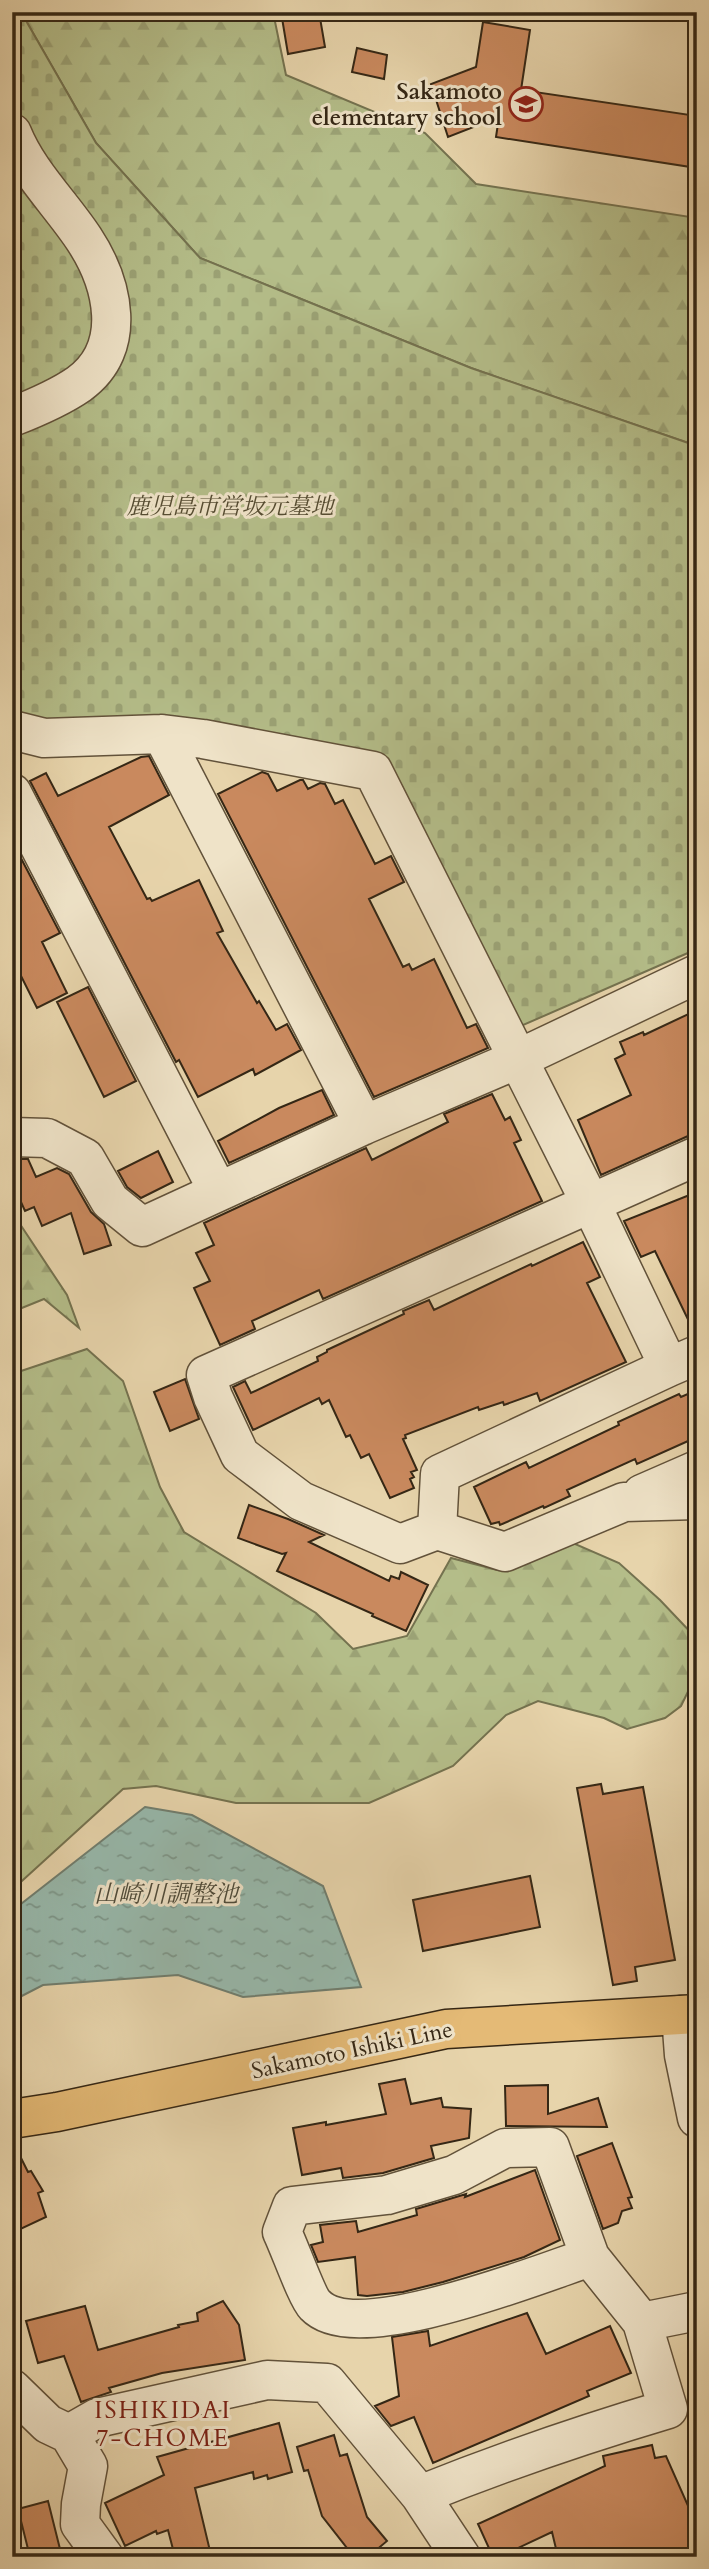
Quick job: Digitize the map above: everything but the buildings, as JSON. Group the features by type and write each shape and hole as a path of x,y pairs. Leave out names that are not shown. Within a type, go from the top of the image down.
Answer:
{"main road":[{"name":"Sakamoto Ishiki Line","path":"12,2119 446,2029 689,2015"}],"street":[{"path":"12,133 40,179 85,239 103,274 111,309 111,338 100,362 81,383 43,405 12,417"},
{"path":"12,730 44,738 162,734 203,739 373,771 591,1204 683,1361 440,1474 437,1530"},
{"path":"162,734 364,1125"},
{"path":"12,793 218,1191"},
{"path":"12,1137 47,1138 85,1158 110,1201 142,1227 364,1125 518,1059 697,974"},
{"path":"697,1156 206,1375 213,1397 240,1455 302,1501 400,1544 437,1530 505,1552 697,1470"},
{"path":"624,1502 697,1500"},
{"path":"689,2015 684,2055 697,2118"},
{"path":"421,2495 538,2451 682,2409 642,2322 590,2257 550,2147 505,2148 454,2175 387,2195 292,2206 282,2232 315,2305 338,2318 369,2320 423,2311 590,2257"},
{"path":"642,2322 697,2311"},
{"path":"69,2434 97,2418 267,2380 327,2383 421,2495 461,2557"},
{"path":"12,2389 48,2424 69,2434 88,2466 80,2524 104,2557"}],"green space":[{"name":"鹿児島市営坂元墓地","path":"12,12 21,12 96,143 200,258 471,368 697,446 697,949 514,1029 380,759 47,729 12,717"},
{"path":"21,12 273,12 286,75 425,133 476,184 697,218 697,446 471,368 200,258 96,143"},
{"path":"12,1212 67,1295 79,1328 44,1299 12,1312"},
{"path":"87,1349 123,1381 160,1487 184,1532 316,1613 353,1649 407,1636 451,1558 497,1570 573,1543 619,1563 660,1600 697,1639 697,1673 681,1706 665,1718 627,1729 604,1718 538,1701 506,1715 453,1766 369,1803 236,1803 156,1786 123,1789 12,1890 12,1374"}],"water":[{"name":"山崎川調整池","path":"145,1807 192,1815 323,1886 361,1987 243,1997 178,1975 43,1985 12,2001 12,1911"}],"place":[{"name":"Sakamoto elementary school","path":"526,104"}],"district":[{"name":"ISHIKIDAI 7-CHOME","path":"163,2424"}]}
